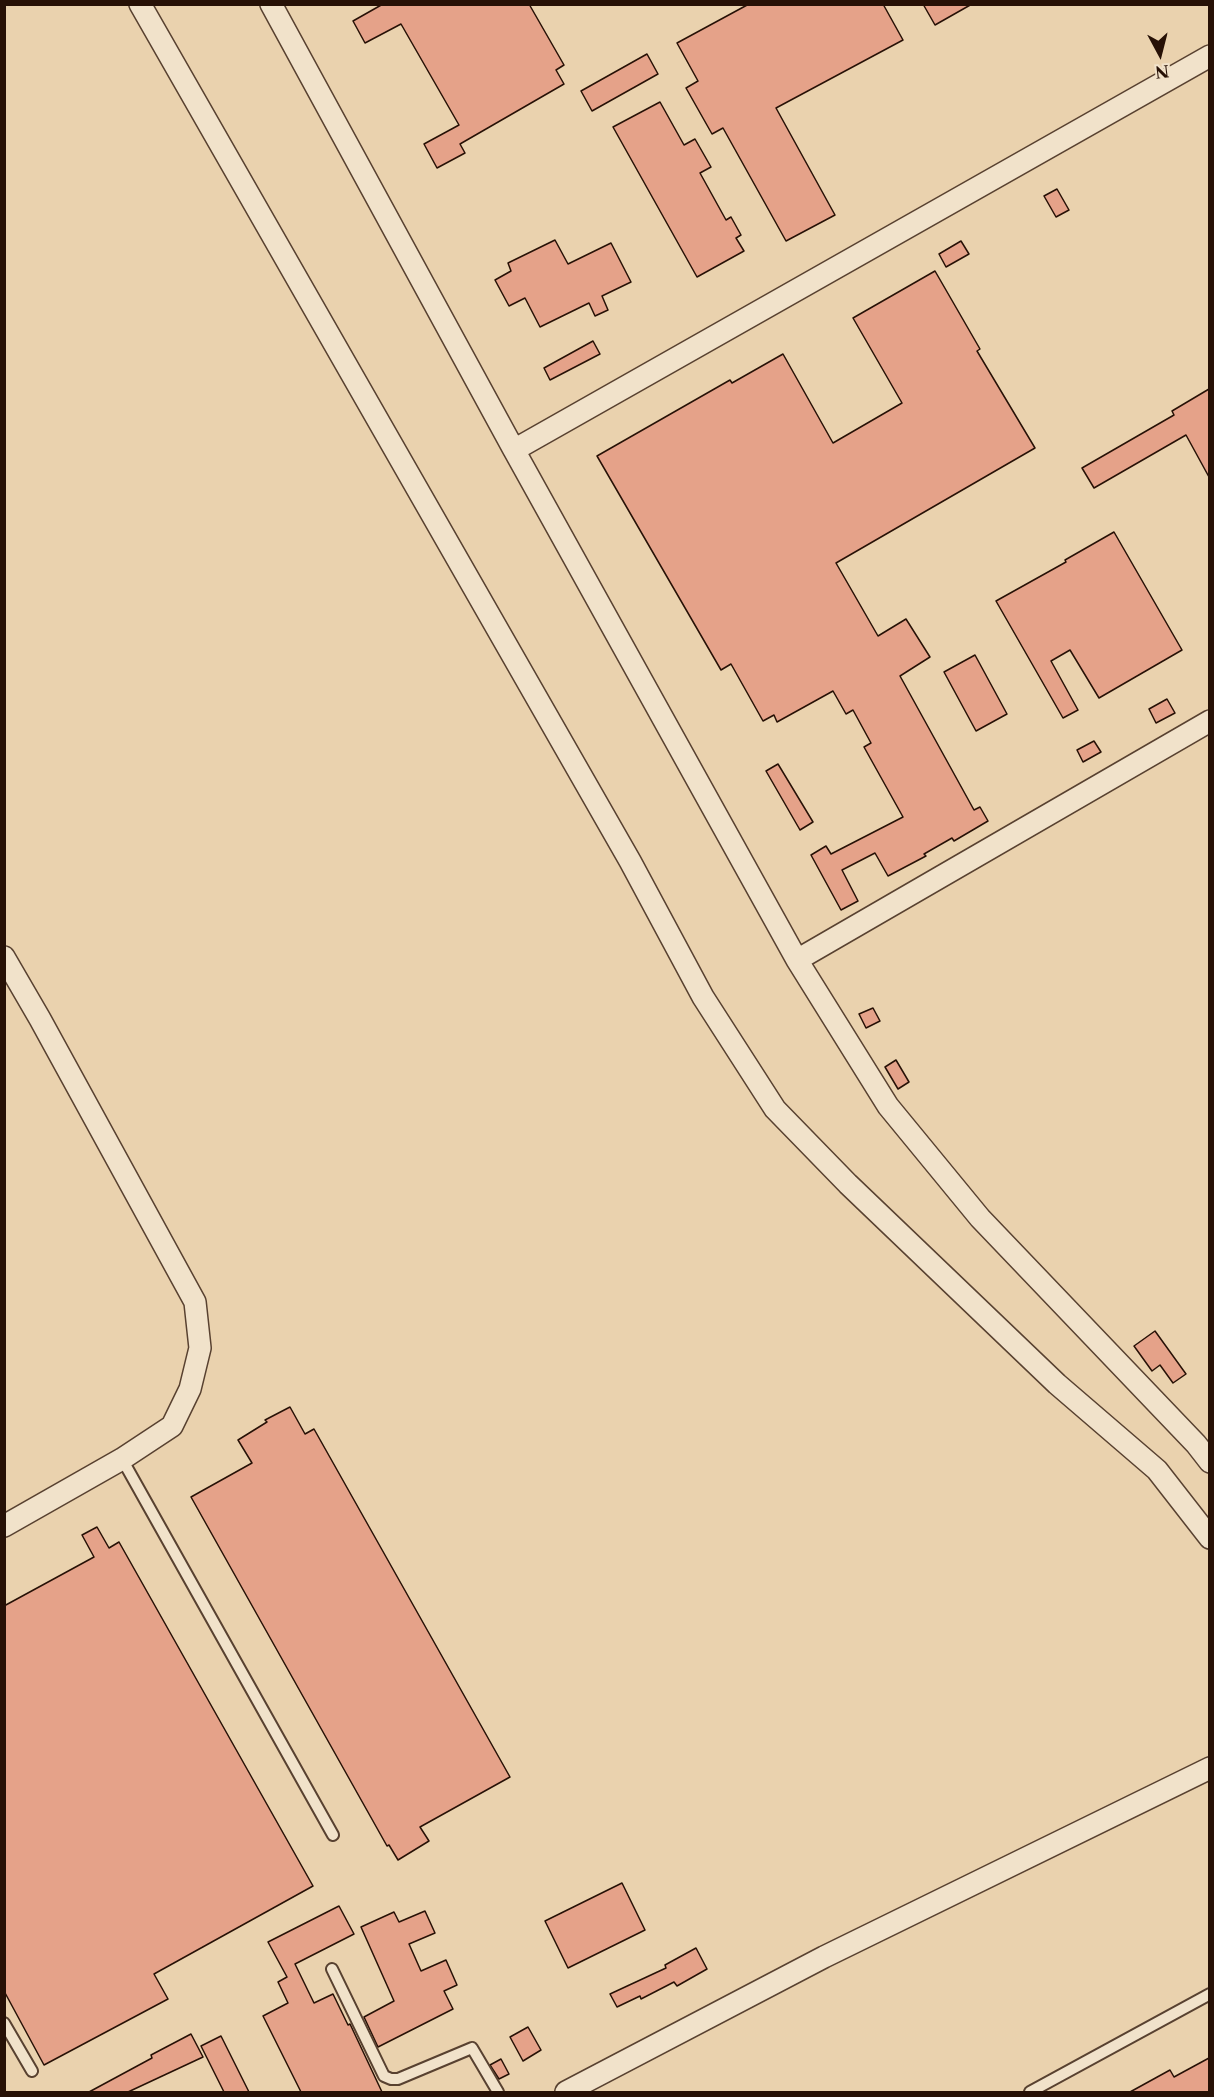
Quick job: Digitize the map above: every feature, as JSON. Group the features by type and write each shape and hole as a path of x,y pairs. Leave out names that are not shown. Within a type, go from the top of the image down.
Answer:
{"street":[{"path":"140,4 630,861 703,997 775,1109 848,1184 1057,1384 1157,1470 1209,1538"},
{"path":"271,4 514,450 797,960 888,1106 980,1218 1196,1444 1209,1462"},
{"path":"514,450 1209,56"},
{"path":"797,960 1209,721"},
{"path":"4,957 195,1302 200,1348 190,1389 172,1426 122,1459 4,1526"},
{"path":"566,2092 824,1957 1209,1768"}],"lane":[{"path":"122,1459 333,1835"},
{"path":"332,1969 384,2076 398,2079 472,2048 498,2092"},
{"path":"1030,2092 1209,1994"},
{"path":"4,2023 32,2071"}],"building":[{"path":"383,4 529,4 564,65 556,70 564,84 460,144 465,153 437,168 424,144 459,125 401,24 365,43 353,21"},
{"path":"749,4 883,4 903,40 776,108 835,215 786,241 723,128 712,134 686,88 698,81 677,43"},
{"path":"923,4 972,4 935,25"},
{"path":"647,54 658,74 592,111 581,91"},
{"path":"660,102 684,145 695,139 711,167 700,173 726,220 731,217 741,235 736,238 744,251 697,277 613,127"},
{"path":"1057,189 1069,210 1056,217 1044,196"},
{"path":"555,240 568,264 611,243 631,282 602,296 608,310 595,316 589,303 540,327 525,298 509,306 495,280 511,271 508,263"},
{"path":"961,241 969,254 946,267 939,254"},
{"path":"935,271 980,349 977,351 1035,448 836,563 878,636 906,619 930,657 900,676 974,810 980,807 988,821 954,841 952,838 924,854 926,856 888,876 875,853 842,870 858,901 841,910 811,855 826,846 831,854 903,817 864,747 871,743 853,710 846,714 833,691 777,722 774,715 763,721 731,664 721,670 597,456 730,380 732,383 783,354 833,443 902,403 853,318"},
{"path":"593,341 600,354 550,380 544,368"},
{"path":"1209,389 1209,477 1186,435 1094,488 1082,468 1174,415 1172,411"},
{"path":"1114,532 1182,650 1099,698 1070,650 1051,661 1078,710 1063,718 996,601"},
{"path":"975,655 1007,714 976,731 944,672"},
{"path":"1167,699 1175,713 1156,723 1149,709"},
{"path":"1094,741 1101,752 1083,762 1077,750"},
{"path":"778,764 813,822 800,830 766,771"},
{"path":"873,1008 880,1021 866,1028 859,1014"},
{"path":"896,1060 909,1082 898,1089 885,1067"},
{"path":"1155,1331 1186,1374 1173,1383 1160,1365 1152,1371 1134,1346"},
{"path":"290,1407 305,1434 314,1429 510,1777 420,1827 429,1841 398,1860 389,1845 387,1846 191,1497 252,1463 238,1440 267,1422 265,1420"},
{"path":"97,1527 109,1548 119,1542 313,1886 154,1974 168,1999 44,2065 4,1991 4,1606 94,1557 82,1535"},
{"path":"622,1883 645,1930 568,1968 545,1921"},
{"path":"339,1906 354,1934 295,1964 314,2003 333,1994 382,2092 301,2092 263,2016 288,2003 278,1982 287,1977 268,1942"},
{"path":"425,1911 435,1933 409,1944 421,1971 446,1960 457,1985 444,1991 453,2009 378,2047 364,2017 394,2001 361,1927 394,1912 399,1922"},
{"path":"696,1948 707,1969 677,1986 674,1982 641,1999 640,1996 617,2007 610,1994 666,1968 665,1965"},
{"path":"528,2027 541,2050 523,2061 510,2037"},
{"path":"191,2034 203,2057 128,2092 89,2092 152,2058 151,2055"},
{"path":"221,2036 249,2092 224,2092 201,2046"},
{"path":"1209,2058 1209,2092 1130,2092 1170,2070 1174,2077"},
{"path":"501,2059 509,2074 499,2079 490,2065"}]}
